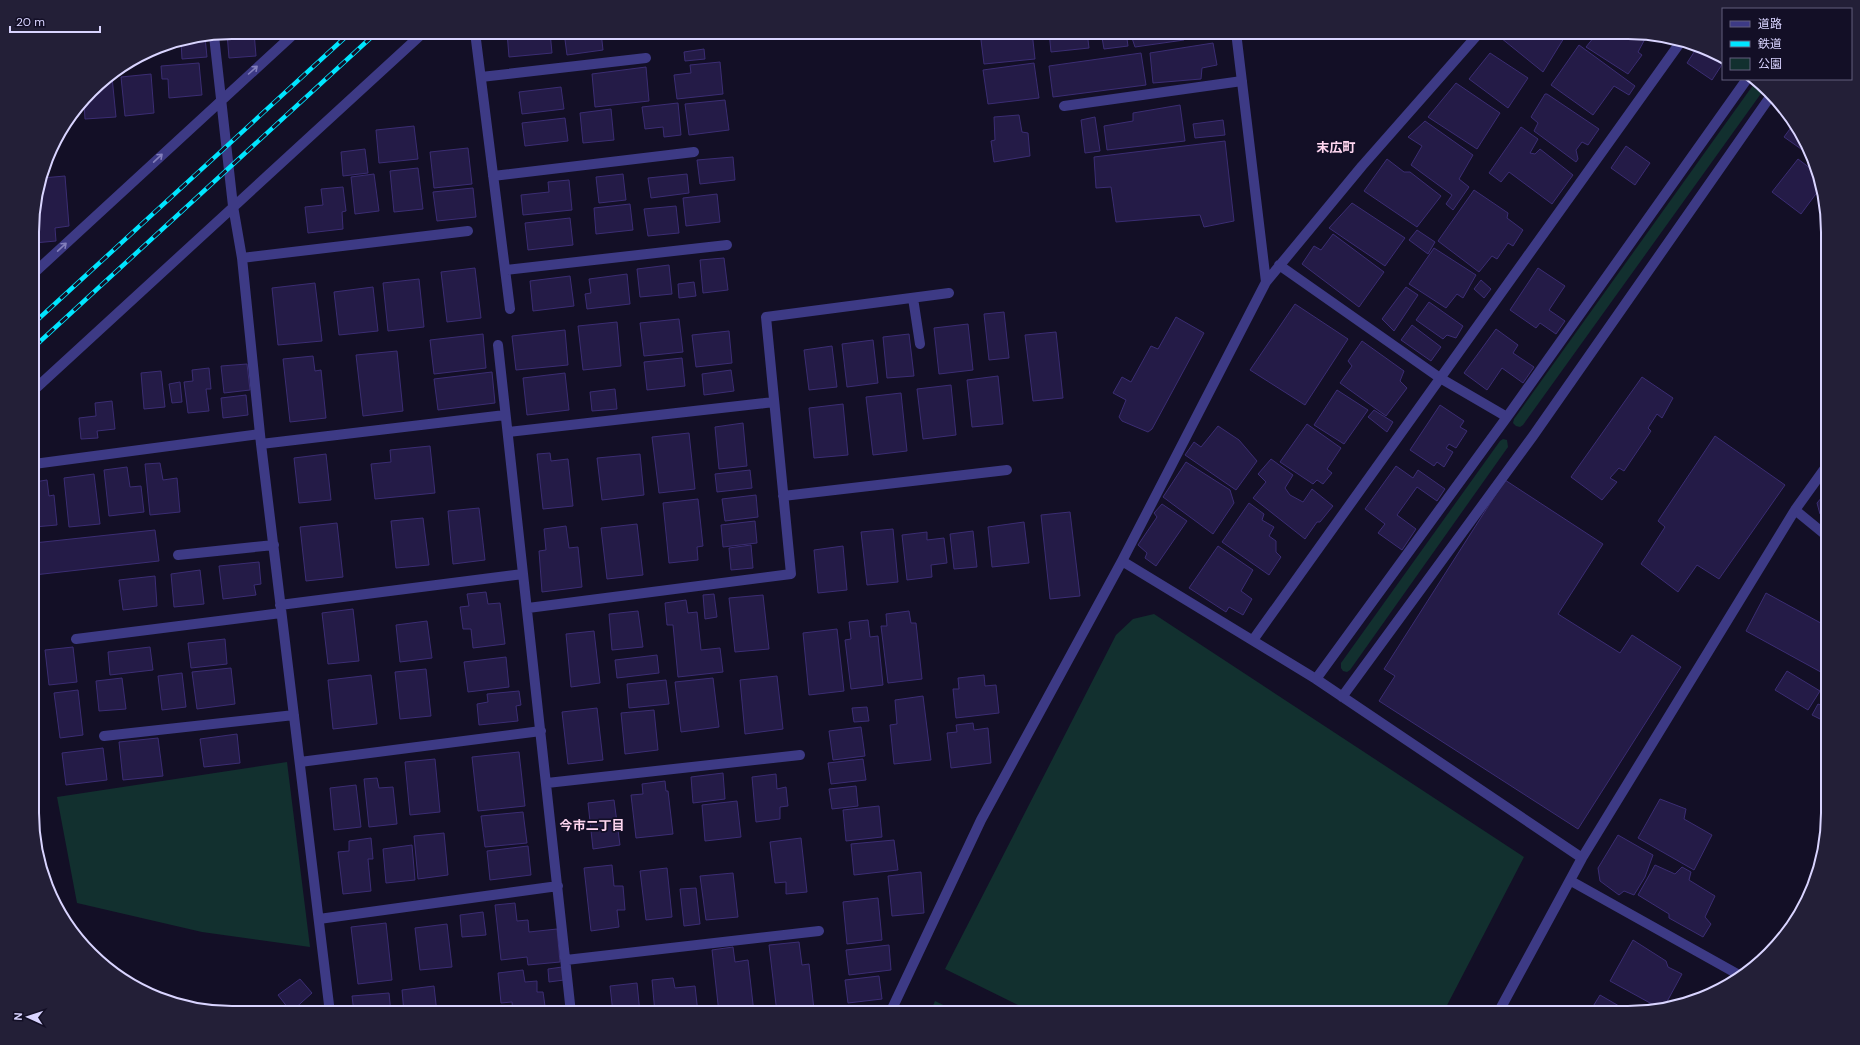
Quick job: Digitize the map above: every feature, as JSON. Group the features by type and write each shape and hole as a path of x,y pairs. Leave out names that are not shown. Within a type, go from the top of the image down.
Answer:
{"street":[{"path":"39,268 220,100 288,39"},
{"path":"39,385 416,39"},
{"path":"477,39 510,309"},
{"path":"1237,39 1266,282"},
{"path":"893,1006 981,820 1122,561 1266,282 1362,166 1474,39"},
{"path":"214,40 233,206 242,258 261,439 329,1006"},
{"path":"1253,640 1678,46"},
{"path":"482,77 646,58"},
{"path":"1316,679 1507,417 1746,80"},
{"path":"1064,106 1242,81"},
{"path":"1342,696 1533,436 1768,100"},
{"path":"493,176 694,152"},
{"path":"242,258 468,231"},
{"path":"505,270 727,245"},
{"path":"1279,265 1440,378 1507,417"},
{"path":"528,608 791,574 766,317 949,293"},
{"path":"913,298 920,344"},
{"path":"498,345 528,608 570,1006"},
{"path":"508,432 774,402"},
{"path":"39,463 261,439 505,415"},
{"path":"783,496 1007,470"},
{"path":"1502,1006 1571,881 1582,858 1794,510 1821,473"},
{"path":"1794,510 1821,531"},
{"path":"178,555 274,545"},
{"path":"1122,561 1316,679 1582,858"},
{"path":"76,639 523,574"},
{"path":"104,736 294,715"},
{"path":"300,762 541,731"},
{"path":"547,783 800,755"},
{"path":"1571,881 1735,973"},
{"path":"319,919 558,886"},
{"path":"566,960 819,931"}],"green space":[{"path":"1753,85 1761,93 1523,425 1520,427 1516,426 1513,423 1514,419"},
{"path":"1503,439 1507,440 1508,447 1350,670 1347,672 1343,671 1341,668 1341,663 1500,441"},
{"path":"1154,614 1524,857 1447,1006 1020,1006 945,969 1116,635 1133,619"},
{"path":"287,762 310,947 202,932 77,903 57,797"},
{"path":"935,1001 945,1006 933,1006"}],"building":[{"path":"227,39 255,39 256,56 229,58"},
{"path":"508,39 551,39 552,53 509,57"},
{"path":"565,39 602,39 603,50 567,55"},
{"path":"981,39 1033,39 1035,59 984,64"},
{"path":"1050,39 1088,39 1089,48 1051,52"},
{"path":"1102,39 1127,39 1128,46 1104,49"},
{"path":"1132,39 1184,40 1135,47"},
{"path":"1502,39 1563,39 1543,72"},
{"path":"1592,39 1645,40 1638,52 1642,55 1628,74 1586,47"},
{"path":"205,41 207,57 182,59 181,46"},
{"path":"1213,43 1217,65 1202,68 1201,79 1153,83 1150,53"},
{"path":"1579,45 1635,86 1629,95 1614,86 1593,115 1551,85"},
{"path":"704,49 705,59 685,61 684,52"},
{"path":"1695,51 1722,65 1712,80 1687,63"},
{"path":"1141,53 1146,85 1053,97 1049,66"},
{"path":"1490,53 1528,78 1508,108 1469,79"},
{"path":"720,62 723,94 677,99 674,75 691,73 690,65"},
{"path":"199,63 202,95 169,98 168,79 162,79 161,66"},
{"path":"1034,63 1039,98 988,104 983,70"},
{"path":"646,67 649,101 595,107 592,74"},
{"path":"151,74 154,113 125,116 121,77"},
{"path":"112,81 116,117 85,119 84,108"},
{"path":"1456,83 1500,113 1477,149 1428,117"},
{"path":"561,87 564,109 522,114 519,92"},
{"path":"1545,94 1599,129 1588,145 1582,142 1576,150 1578,159 1576,162 1534,131 1538,123 1531,117"},
{"path":"725,100 729,130 689,135 685,104"},
{"path":"678,103 681,135 664,137 663,127 645,129 642,107"},
{"path":"1180,105 1185,141 1107,150 1104,126 1133,121 1133,113"},
{"path":"611,109 614,140 583,143 580,113"},
{"path":"1019,115 1022,132 1028,133 1030,156 994,162 991,141 995,140 994,117"},
{"path":"1095,117 1100,151 1085,153 1081,120"},
{"path":"565,118 568,141 525,146 522,123"},
{"path":"1223,120 1225,135 1195,138 1193,124"},
{"path":"1425,121 1473,155 1459,179 1469,187 1453,210 1446,204 1452,195 1411,165 1422,146 1408,137"},
{"path":"414,126 418,159 379,163 376,130"},
{"path":"1521,127 1538,139 1530,153 1535,154 1540,149 1573,175 1552,204 1509,172 1501,182 1489,173"},
{"path":"1790,129 1802,150 1784,137"},
{"path":"1225,141 1234,221 1204,227 1200,215 1116,222 1111,187 1096,188 1094,157"},
{"path":"1626,146 1650,163 1635,185 1611,168"},
{"path":"468,148 472,184 434,188 430,152"},
{"path":"365,149 368,173 343,176 341,152"},
{"path":"733,157 735,180 700,184 697,160"},
{"path":"1387,159 1404,172 1410,172 1441,196 1417,227 1364,191"},
{"path":"1798,159 1810,168 1817,193 1801,214 1772,192"},
{"path":"418,168 423,209 394,212 390,171"},
{"path":"374,174 379,211 355,214 351,177"},
{"path":"623,174 626,200 599,203 596,177"},
{"path":"687,174 689,193 651,198 648,178"},
{"path":"65,176 69,226 55,228 56,241 39,243 39,220 47,178"},
{"path":"569,180 572,210 523,215 521,195 549,192 548,182"},
{"path":"343,187 346,211 342,212 343,229 308,233 305,207 323,205 321,189"},
{"path":"473,188 476,217 437,221 433,192"},
{"path":"1474,190 1508,213 1507,218 1523,230 1513,246 1508,243 1497,259 1492,256 1479,272 1438,241"},
{"path":"717,194 720,222 686,226 683,198"},
{"path":"1352,203 1405,238 1385,266 1329,228"},
{"path":"630,204 633,230 596,234 594,208"},
{"path":"676,206 679,233 648,236 644,209"},
{"path":"570,218 573,245 528,250 525,223"},
{"path":"1417,230 1435,242 1428,254 1409,240"},
{"path":"1333,234 1384,272 1359,307 1302,264 1314,246 1321,250"},
{"path":"1434,248 1476,275 1463,298 1457,294 1446,308 1409,284"},
{"path":"724,258 728,290 703,293 700,260"},
{"path":"669,265 672,294 640,297 637,269"},
{"path":"475,268 481,318 447,322 441,272"},
{"path":"1538,268 1565,286 1549,310 1565,321 1556,334 1540,323 1536,328 1510,310"},
{"path":"627,274 630,304 587,309 585,294 591,293 589,279"},
{"path":"570,276 574,306 533,311 530,281"},
{"path":"419,279 424,327 388,331 383,283"},
{"path":"1481,280 1491,289 1484,298 1474,289"},
{"path":"694,282 696,296 679,298 678,284"},
{"path":"315,283 322,341 278,345 272,288"},
{"path":"373,287 378,331 339,335 334,292"},
{"path":"1406,287 1418,295 1394,331 1382,319"},
{"path":"1429,302 1463,326 1456,338 1447,335 1443,339 1416,320"},
{"path":"1295,304 1348,339 1305,405 1250,370"},
{"path":"1004,312 1009,358 989,360 984,314"},
{"path":"1176,317 1204,333 1152,429 1148,432 1122,421 1119,417 1126,400 1113,393 1122,377 1131,382 1151,346 1158,349"},
{"path":"679,319 683,352 644,356 640,323"},
{"path":"617,322 621,366 583,370 578,326"},
{"path":"968,324 973,370 939,374 934,328"},
{"path":"1412,325 1441,347 1431,361 1401,340"},
{"path":"1496,329 1518,345 1513,353 1534,367 1523,383 1502,368 1487,390 1464,373"},
{"path":"565,330 568,365 516,370 512,336"},
{"path":"729,331 732,363 696,367 692,335"},
{"path":"1056,332 1063,398 1033,401 1025,335"},
{"path":"483,334 486,368 434,374 430,340"},
{"path":"909,334 914,376 887,378 883,337"},
{"path":"873,340 878,383 847,387 842,344"},
{"path":"1362,341 1404,371 1400,381 1407,388 1386,416 1340,383 1352,366 1348,361"},
{"path":"832,346 837,387 809,390 804,350"},
{"path":"397,351 403,411 363,416 356,355"},
{"path":"313,356 315,371 321,370 326,418 290,422 283,359"},
{"path":"682,358 685,386 647,390 644,362"},
{"path":"247,364 250,390 224,393 221,366"},
{"path":"209,368 211,389 206,389 209,411 188,413 184,382 193,381 192,370"},
{"path":"731,370 734,391 704,395 702,374"},
{"path":"161,371 165,407 144,409 141,373"},
{"path":"492,372 495,403 438,410 434,379"},
{"path":"565,373 569,410 527,415 523,378"},
{"path":"998,376 1003,424 972,427 967,380"},
{"path":"1642,377 1673,398 1662,418 1657,414 1648,428 1651,431 1624,471 1619,468 1610,478 1617,482 1602,500 1571,477"},
{"path":"180,382 182,402 172,403 169,384"},
{"path":"951,385 956,435 923,439 917,389"},
{"path":"615,389 617,409 592,411 590,392"},
{"path":"1337,390 1368,410 1344,444 1314,425"},
{"path":"901,393 907,451 873,455 866,397"},
{"path":"246,395 248,415 223,418 221,398"},
{"path":"112,401 115,429 97,431 98,438 81,439 79,418 96,416 95,403"},
{"path":"843,404 848,455 814,458 809,408"},
{"path":"1440,405 1464,421 1460,427 1467,431 1456,448 1449,444 1446,448 1453,452 1444,467 1437,462 1434,466 1410,450"},
{"path":"1374,410 1393,422 1387,432 1368,417"},
{"path":"743,423 747,466 719,469 715,427"},
{"path":"1307,424 1341,448 1327,469 1332,473 1323,484 1317,480 1313,484 1280,462"},
{"path":"1218,426 1239,440 1257,461 1236,490 1185,455 1194,442 1201,447"},
{"path":"689,433 695,489 659,493 652,437"},
{"path":"1715,436 1785,485 1719,579 1697,565 1678,592 1641,564 1665,527 1658,521"},
{"path":"430,446 435,493 375,499 371,464 391,462 390,450"},
{"path":"550,453 551,461 568,459 573,506 543,509 537,454"},
{"path":"326,454 331,500 299,503 294,458"},
{"path":"640,454 644,495 602,500 597,458"},
{"path":"1271,459 1293,475 1285,488 1290,495 1303,502 1312,489 1333,506 1320,522 1317,522 1305,539 1253,498 1266,482 1258,474"},
{"path":"1186,462 1230,490 1234,503 1213,534 1163,497"},
{"path":"160,463 163,480 177,478 180,512 150,515 145,464"},
{"path":"1396,466 1413,478 1418,470 1445,489 1437,501 1417,487 1397,515 1416,529 1402,550 1378,533 1385,524 1365,509"},
{"path":"127,467 130,487 141,486 144,512 109,516 104,470"},
{"path":"750,470 752,488 717,492 715,474"},
{"path":"94,474 100,524 69,527 64,478"},
{"path":"47,480 49,496 54,495 57,525 39,527 39,481"},
{"path":"1505,480 1603,544 1558,614 1620,653 1632,635 1681,667 1578,829 1379,701 1395,676 1384,669"},
{"path":"756,495 758,517 725,521 722,499"},
{"path":"1821,498 1821,515 1820,514 1817,503"},
{"path":"698,499 703,546 697,547 698,560 669,563 663,503"},
{"path":"1249,503 1264,514 1262,520 1274,527 1269,536 1276,541 1276,552 1281,557 1269,575 1222,542"},
{"path":"1162,504 1187,521 1156,566 1145,558 1147,553 1138,545 1157,517 1154,513"},
{"path":"479,508 485,560 453,564 448,511"},
{"path":"1070,512 1080,596 1050,599 1041,515"},
{"path":"423,518 429,565 396,568 391,521"},
{"path":"755,521 757,543 723,547 721,525"},
{"path":"1024,522 1029,563 992,567 988,527"},
{"path":"337,523 343,577 306,581 300,527"},
{"path":"637,524 643,575 607,579 601,528"},
{"path":"566,526 569,548 578,547 582,587 542,592 539,551 546,550 544,529"},
{"path":"893,529 898,582 867,585 861,532"},
{"path":"155,530 159,561 39,574 39,542"},
{"path":"973,531 977,567 954,569 950,534"},
{"path":"927,532 927,540 944,538 947,563 931,565 932,577 907,580 902,535"},
{"path":"751,545 753,568 731,570 729,548"},
{"path":"843,546 847,590 818,593 814,550"},
{"path":"1218,546 1253,570 1241,591 1252,599 1243,615 1229,607 1226,612 1189,588"},
{"path":"259,562 261,584 254,585 256,595 223,599 219,566"},
{"path":"200,570 204,604 174,607 171,574"},
{"path":"155,576 157,606 123,610 119,580"},
{"path":"486,592 488,604 500,603 505,644 473,648 471,629 463,629 460,607 469,606 467,594"},
{"path":"1766,593 1821,623 1821,672 1746,631"},
{"path":"714,594 717,617 705,619 703,595"},
{"path":"763,595 769,649 735,652 729,598"},
{"path":"686,600 688,613 697,612 701,650 720,648 723,672 678,677 673,625 667,625 665,603"},
{"path":"353,609 359,661 328,664 322,613"},
{"path":"638,611 643,647 612,650 609,614"},
{"path":"909,611 911,623 916,623 922,679 888,683 881,626 887,626 886,614"},
{"path":"868,620 870,637 878,636 883,685 851,689 845,640 851,639 849,622"},
{"path":"427,621 432,658 400,662 396,625"},
{"path":"837,629 844,691 809,695 803,633"},
{"path":"594,631 600,683 571,687 566,634"},
{"path":"225,639 227,664 191,668 188,643"},
{"path":"73,647 77,682 49,685 45,650"},
{"path":"150,647 153,670 110,675 108,652"},
{"path":"657,655 659,673 617,678 615,660"},
{"path":"506,657 509,687 468,692 464,662"},
{"path":"231,668 235,704 197,709 192,672"},
{"path":"426,669 431,716 400,719 395,672"},
{"path":"1787,671 1820,691 1808,710 1775,690"},
{"path":"182,673 186,707 162,710 158,676"},
{"path":"371,675 377,724 333,729 328,680"},
{"path":"984,675 985,686 996,685 999,713 956,718 953,689 959,689 958,678"},
{"path":"777,676 783,729 745,734 740,680"},
{"path":"122,678 126,709 99,711 96,681"},
{"path":"713,678 719,727 681,732 675,682"},
{"path":"666,680 669,704 629,708 627,684"},
{"path":"78,690 83,735 60,738 54,693"},
{"path":"519,691 521,705 516,706 518,721 479,725 477,704 488,702 487,694"},
{"path":"923,696 931,760 894,764 890,725 897,724 895,700"},
{"path":"1818,704 1821,705 1821,720 1812,715"},
{"path":"867,707 869,721 854,722 852,708"},
{"path":"597,708 603,760 568,764 562,712"},
{"path":"654,710 658,750 625,754 621,713"},
{"path":"973,723 974,730 988,728 991,763 951,768 947,733 957,732 956,725"},
{"path":"861,727 865,756 833,760 829,731"},
{"path":"237,734 240,763 204,767 200,739"},
{"path":"158,738 163,776 123,780 119,742"},
{"path":"103,748 107,780 66,785 62,753"},
{"path":"519,752 525,806 478,811 472,757"},
{"path":"435,759 440,812 410,815 405,762"},
{"path":"863,759 866,780 831,784 828,763"},
{"path":"723,773 725,799 693,803 691,777"},
{"path":"776,774 777,789 786,787 788,806 780,807 780,819 756,822 752,777"},
{"path":"377,778 379,788 393,787 397,824 369,827 364,779"},
{"path":"665,781 666,791 668,791 673,834 636,838 631,795 643,794 642,784"},
{"path":"356,785 361,827 334,830 330,788"},
{"path":"856,786 858,806 832,809 829,789"},
{"path":"1660,799 1686,809 1684,819 1712,835 1694,870 1638,838"},
{"path":"614,800 620,845 593,849 588,803"},
{"path":"737,801 741,837 705,841 702,805"},
{"path":"879,806 882,837 846,841 843,810"},
{"path":"523,812 527,843 485,847 481,816"},
{"path":"444,833 448,875 418,879 414,836"},
{"path":"1618,835 1653,855 1645,877 1634,895 1624,891 1619,895 1600,881 1598,868"},
{"path":"371,838 373,859 368,859 371,891 343,894 338,852 349,851 349,841"},
{"path":"801,838 807,892 786,894 786,882 775,883 770,842"},
{"path":"894,840 898,870 854,875 851,844"},
{"path":"412,845 415,880 386,883 383,849"},
{"path":"528,846 531,875 490,880 487,851"},
{"path":"612,865 614,886 623,886 625,910 617,910 619,927 591,931 584,868"},
{"path":"1655,865 1675,874 1682,867 1691,872 1689,880 1715,896 1705,917 1711,924 1703,937 1669,918 1669,914 1638,895"},
{"path":"667,868 672,917 646,920 640,871"},
{"path":"921,872 924,913 892,916 888,876"},
{"path":"733,873 738,917 706,920 700,876"},
{"path":"696,888 700,924 684,926 680,889"},
{"path":"878,898 882,940 847,944 843,902"},
{"path":"515,903 517,921 528,920 529,932 557,929 560,962 528,965 527,957 501,960 495,905"},
{"path":"483,912 486,935 462,937 460,915"},
{"path":"386,923 392,980 358,984 351,927"},
{"path":"447,924 452,967 420,970 415,928"},
{"path":"1633,940 1666,961 1668,967 1682,974 1667,1002 1652,1004 1610,981"},
{"path":"799,942 802,965 809,964 814,1006 776,1006 769,945"},
{"path":"889,945 891,970 849,975 846,950"},
{"path":"733,947 735,962 748,960 753,1006 718,1006 712,950"},
{"path":"562,967 564,980 549,982 548,969"},
{"path":"523,970 525,982 537,981 537,992 543,992 545,1006 512,1006 512,1002 501,1003 498,973"},
{"path":"879,976 882,999 848,1003 845,980"},
{"path":"673,978 675,988 695,986 697,1006 654,1006 652,980"},
{"path":"300,979 312,993 298,1006 286,1006 278,995"},
{"path":"637,983 639,1006 612,1006 610,986"},
{"path":"434,986 436,1006 403,1006 402,990"},
{"path":"389,993 390,1006 353,1006 352,996"},
{"path":"1600,995 1619,1006 1593,1006"}],"railway":[{"path":"39,318 343,39"},
{"path":"39,342 369,39"}],"district":[{"name":"末広町","path":"1336,147"},
{"name":"今市二丁目","path":"592,825"}]}
